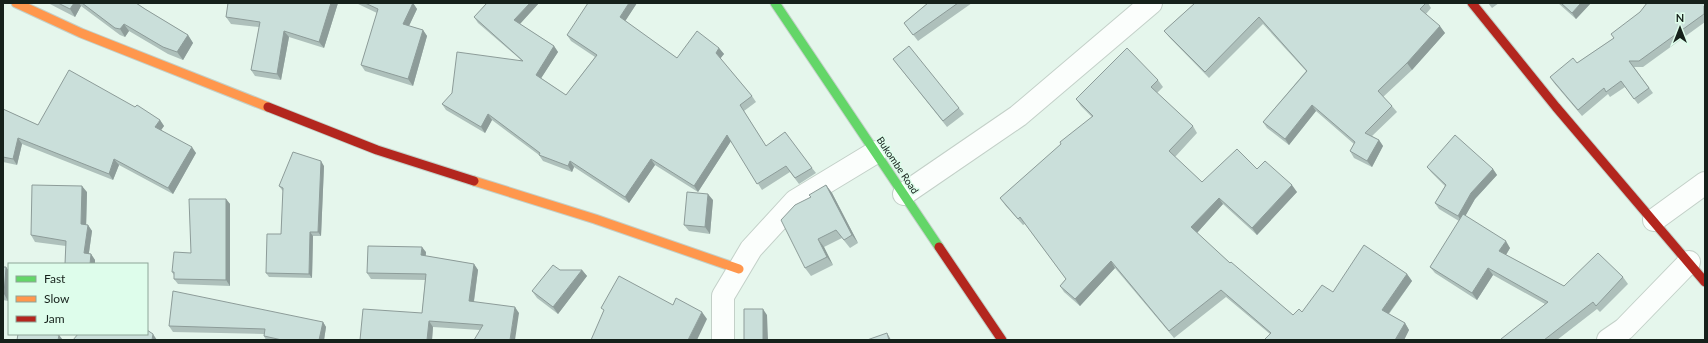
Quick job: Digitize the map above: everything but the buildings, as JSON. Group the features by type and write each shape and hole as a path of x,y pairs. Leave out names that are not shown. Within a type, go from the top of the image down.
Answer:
{"street":[{"path":"16,3 81,33 377,150 595,219 739,269"},
{"name":"Bukombe Road","path":"776,3 1002,340"},
{"path":"1472,3 1556,107 1654,220 1705,282"},
{"path":"904,194 1018,116 1139,7"},
{"path":"723,340 724,296 751,249 795,201 876,152"},
{"path":"1654,220 1705,183"},
{"path":"1608,340 1624,329 1689,262"}],"traffic: fast":[{"path":"775,3 939,247"}],"traffic: slow":[{"path":"16,3 81,33 268,107"},
{"path":"474,181 595,219 739,269"}],"traffic: jam":[{"path":"1472,3 1556,107 1705,282"},
{"path":"268,107 377,150 474,181"},
{"path":"939,247 1002,340"}]}
